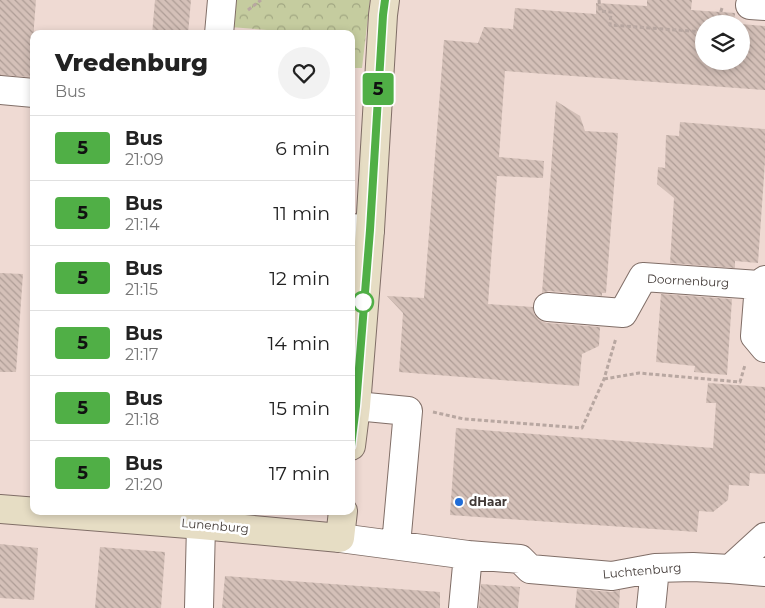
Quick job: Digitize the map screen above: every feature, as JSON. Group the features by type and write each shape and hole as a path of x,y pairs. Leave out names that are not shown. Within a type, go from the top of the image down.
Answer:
{"street":[{"path":"219,30 222,0"},
{"path":"355,414 361,228 385,0"},
{"path":"0,90 30,93"},
{"name":"Doornenburg","path":"624,314 643,277 762,283"},
{"path":"760,342 762,283"},
{"path":"548,307 624,314"},
{"path":"356,406 408,410 396,545"},
{"name":"Lunenburg","path":"0,509 30,511"},
{"name":"Lunenburg","path":"76,515 202,525 230,519 340,538"},
{"path":"340,538 343,515"},
{"path":"199,608 202,525"},
{"path":"730,569 765,537"},
{"name":"Luchtenburg","path":"340,538 468,555 520,558 530,569 612,576 655,568 693,567 765,572"},
{"path":"463,608 468,555"},
{"path":"652,608 655,568"}],"path":[{"path":"599,0 600,11 611,12 610,25 695,31"},
{"path":"408,410 439,413 464,419 582,428 604,379 624,314"},
{"path":"604,379 639,373 740,382 760,342"}],"green space":[{"path":"230,0 370,0 362,68 355,68 355,30 268,30 230,27"}],"building":[{"path":"0,0 36,0 34,30 30,30 30,77 0,75"},
{"path":"155,0 191,0 188,30 152,30"},
{"path":"647,0 692,0 691,10 735,13 735,15 695,15 695,70 750,70 750,25 765,26 765,90 505,71 499,157 544,161 543,178 497,176 488,304 533,307 534,314 539,320 547,323 600,327 599,346 582,354 579,386 399,372 403,313 387,296 424,298 444,40 478,43 484,27 513,29 515,8 596,14 596,3 647,6"},
{"path":"556,101 580,116 585,131 618,133 606,293 602,293 602,296 549,291 542,293"},
{"path":"680,122 765,129 765,161 758,263 735,261 735,268 670,263 674,198 657,184 658,167 665,168 666,135 679,136"},
{"path":"0,273 23,274 16,372 0,372"},
{"path":"661,294 732,299 727,375 694,372 695,366 656,362"},
{"path":"708,383 765,387 765,474 750,473 749,486 729,485 728,500 713,512 699,511 697,532 450,515 456,428 713,448 716,403 706,403"},
{"path":"0,544 38,548 34,600 0,598"},
{"path":"100,547 165,552 161,608 95,608"},
{"path":"225,576 440,592 440,608 222,608"},
{"path":"481,584 520,587 518,608 479,608"},
{"path":"577,589 611,592 620,590 619,608 575,608"}],"bus line":[{"name":"5","path":"355,414 370,230 385,0"}],"place":[{"name":"dHaar","path":"459,502"}]}
